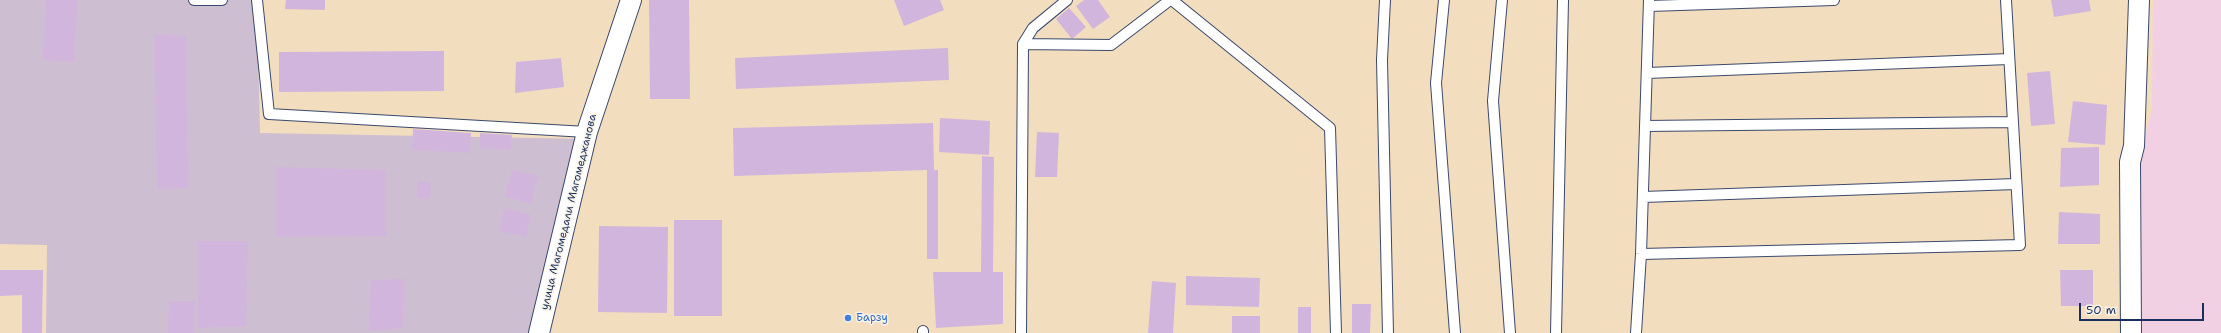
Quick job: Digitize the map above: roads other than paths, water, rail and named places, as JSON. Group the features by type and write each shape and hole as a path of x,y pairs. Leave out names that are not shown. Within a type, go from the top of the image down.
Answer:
{"street":[{"name":"улица Магомедали Магомеджановa","path":"539,333 587,132 631,0"},
{"path":"2131,333 2130,162 2134,146 2139,0"}],"lane":[{"path":"194,0 222,0"},
{"path":"257,0 269,114 587,132"},
{"path":"1021,333 1024,44 1034,28 1067,0"},
{"path":"1024,44 1111,45 1171,0 1330,128 1336,333"},
{"path":"1385,0 1382,60 1388,333"},
{"path":"1444,0 1436,83 1455,333"},
{"path":"1502,0 1493,101 1510,333"},
{"path":"1556,333 1564,0"},
{"path":"1636,333 1641,254 1649,3 1834,0"},
{"path":"1641,254 2020,245 2006,0"},
{"path":"1647,73 2009,59"},
{"path":"1645,126 2013,122"},
{"path":"1643,198 2016,184"}],"place":[{"name":"Барзу","path":"848,318"}]}
